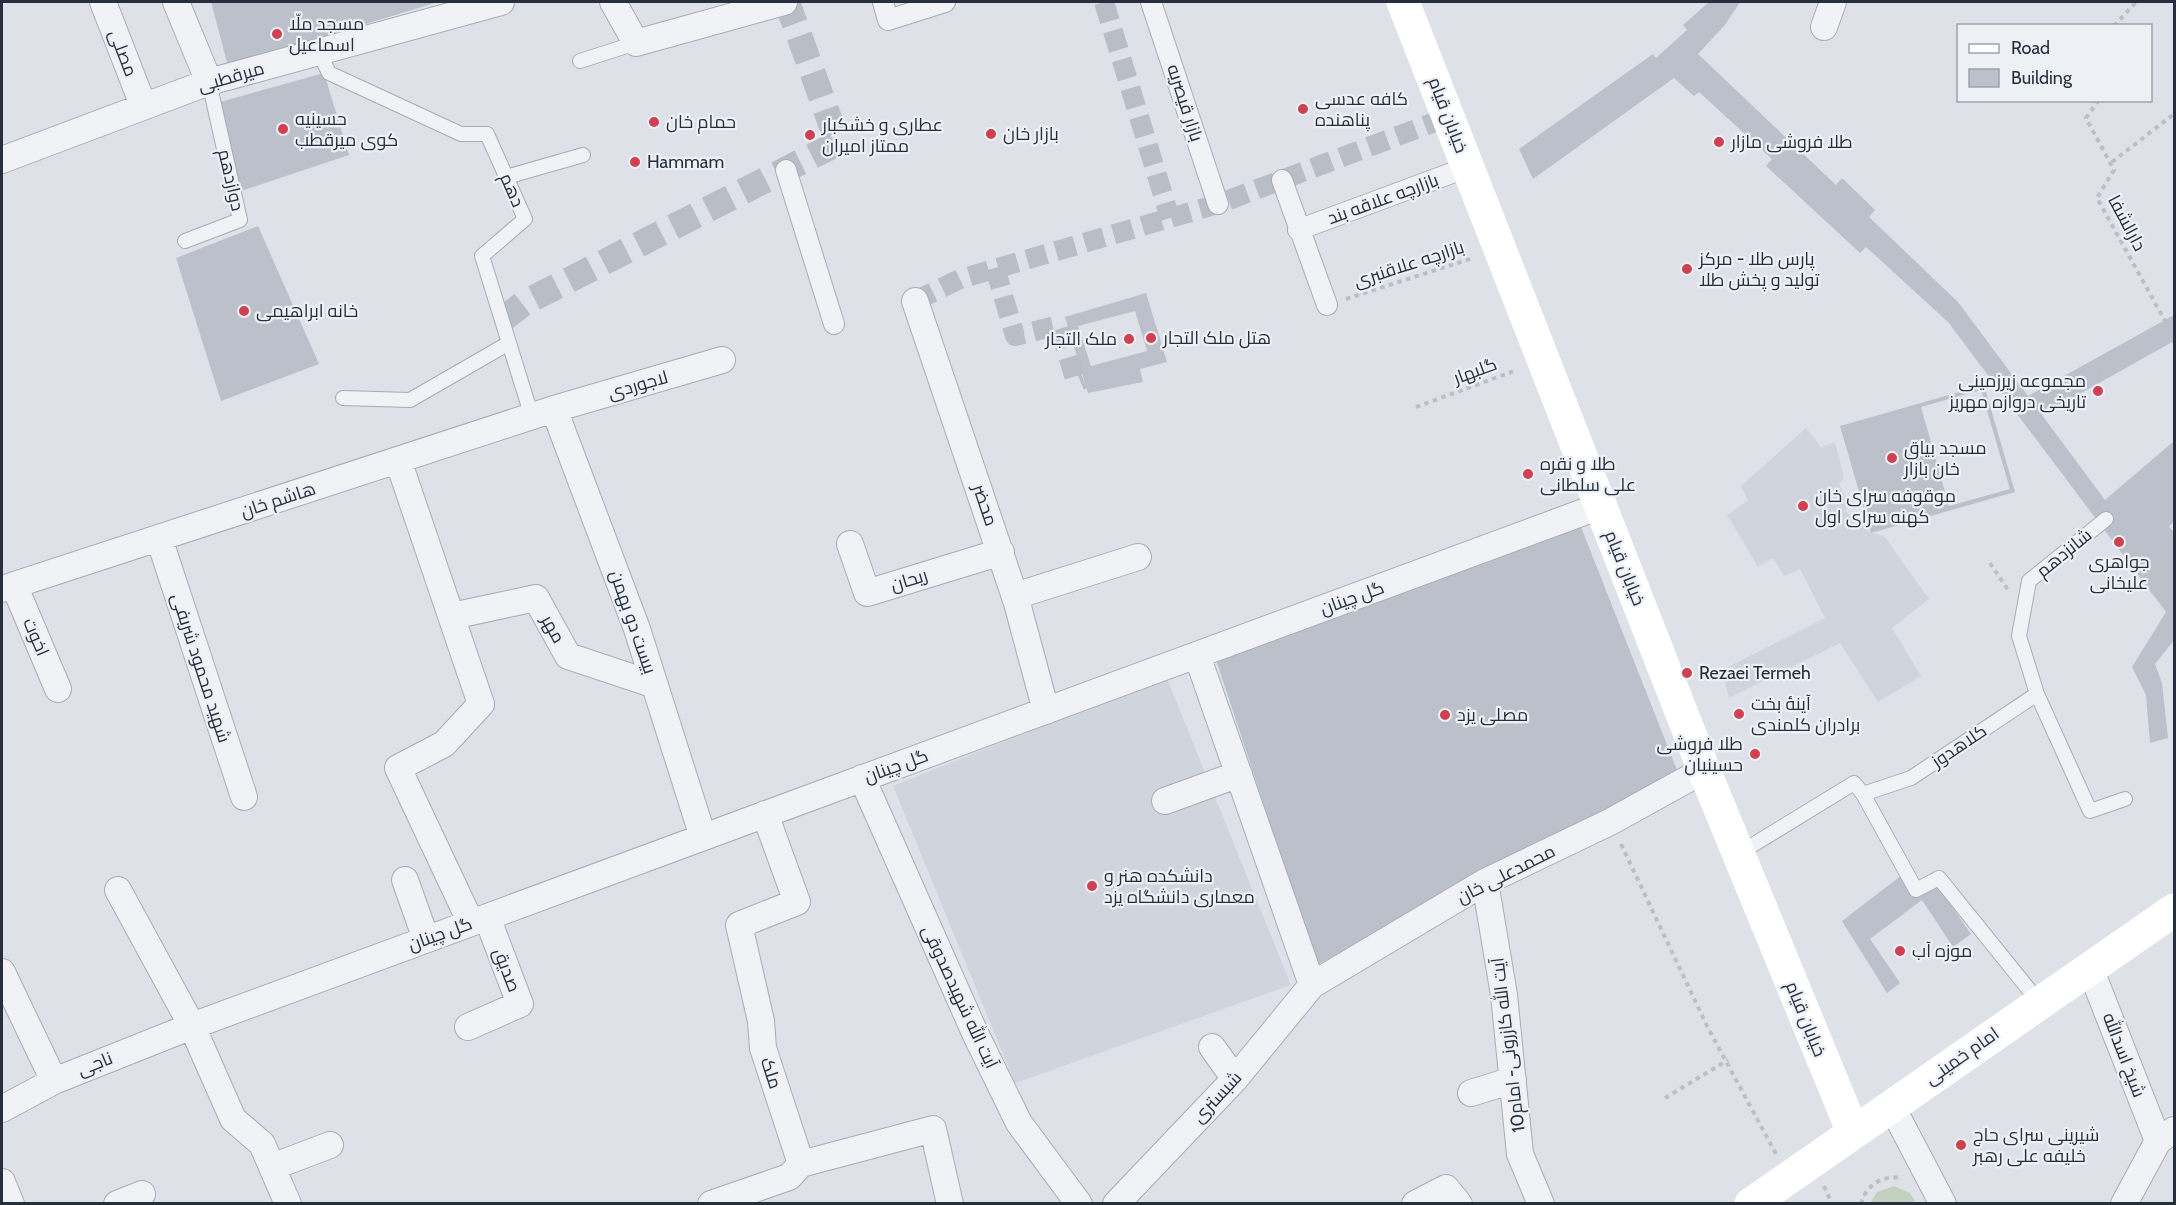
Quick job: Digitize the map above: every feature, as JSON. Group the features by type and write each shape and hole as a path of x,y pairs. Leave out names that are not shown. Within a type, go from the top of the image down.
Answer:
{"main road":[{"name":"خیابان قیام","path":"1403,2 1704,770 1853,1132"},
{"name":"امام خمینی","path":"1751,1203 2175,910"}],"street":[{"name":"مصلی","path":"103,2 142,105"},
{"path":"176,2 209,82"},
{"name":"میرقطبی","path":"2,160 142,105 209,82 501,2"},
{"path":"614,2 636,43 784,2"},
{"path":"883,2 888,20 945,2"},
{"name":"بازار قیصریه","path":"1151,2 1218,204"},
{"path":"1824,27 1833,2"},
{"name":"بازارچه علاقه بند","path":"1298,230 1468,167"},
{"path":"786,170 834,324"},
{"path":"1282,180 1298,230 1327,305"},
{"name":"محضر","path":"915,301 1001,552 1046,711"},
{"name":"لاجوردی","path":"543,413 722,360"},
{"name":"هاشم خان","path":"8,587 543,413"},
{"name":"بیست دو بهمن","path":"543,413 655,685 703,837"},
{"path":"399,460 482,704 444,744 398,768 479,920"},
{"name":"گل چینان","path":"192,1026 1600,506"},
{"name":"شهید محمود شریفی","path":"159,538 244,797"},
{"name":"ریحان","path":"850,544 867,593 1001,552"},
{"path":"1015,596 1138,557"},
{"name":"اخوت","path":"8,587 58,688"},
{"name":"مهر","path":"452,616 536,598 568,656 655,685"},
{"path":"1197,655 1312,985"},
{"name":"محمدعلی خان","path":"1312,985 1485,882 1610,822 1704,770"},
{"path":"1165,801 1239,774"},
{"name":"آیت الله شهیدصدوقی","path":"862,778 975,1033 1019,1122 1079,1203"},
{"name":"ملک","path":"765,814 797,902 739,925 761,1021 763,1048 801,1164"},
{"path":"405,880 426,939"},
{"name":"آیت الله کازرونی- امام10","path":"1485,882 1504,995 1520,1154 1537,1202"},
{"path":"118,890 192,1026 233,1119 262,1144 288,1203"},
{"name":"صدیق","path":"468,1027 520,1004 479,920"},
{"name":"شیخ اسدالله","path":"2090,968 2166,1136"},
{"path":"2,972 54,1081"},
{"name":"شبستری","path":"1116,1203 1235,1079 1312,985"},
{"name":"ناجی","path":"2,1109 54,1081 192,1026"},
{"path":"1212,1047 1235,1079"},
{"path":"1471,1093 1513,1080"},
{"path":"1891,1105 1943,1203"},
{"path":"711,1203 789,1177 801,1164 933,1129 950,1203"},
{"path":"2124,1203 2166,1136"},
{"path":"272,1167 330,1145"},
{"path":"2,1182 11,1203"},
{"path":"1415,1203 1446,1188 1460,1203"},
{"path":"117,1203 142,1194"}],"lane":[{"path":"580,61 636,43"},
{"name":"دهم","path":"319,52 329,73 462,134 487,134 525,219 482,256 509,343 543,413"},
{"name":"دوازدهم","path":"184,241 240,220 209,82"},
{"path":"506,177 583,155"},
{"path":"343,398 410,400 509,343"},
{"name":"شانزدهم","path":"2037,694 2019,636 2029,581 2106,519"},
{"path":"2037,694 2090,811 2125,799"},
{"name":"کلاهدوز","path":"1738,854 1854,783 1863,794 1911,778 2037,694"},
{"path":"1863,794 1916,890 1939,878 2039,1002"}],"path":[{"path":"2116,24 2136,2"},
{"path":"2097,102 2086,118 2112,162 2175,114"},
{"name":"دارالشفا","path":"2112,162 2114,171 2097,198 2172,329"},
{"name":"بازارچه علاقنبری","path":"1327,305 1500,249"},
{"path":"2028,413 2172,329"},
{"name":"گلبهار","path":"1416,407 1544,361"},
{"path":"1610,822 1707,1026 1728,1060 1788,1178"},
{"path":"1665,1098 1728,1060"},
{"path":"1861,1203 1870,1186 1881,1179 1894,1177 1906,1179"}],"shaded area":[{"path":"1806,428 1821,447 1835,442 1844,477 1839,484 1849,503 1845,511 1871,533 1884,536 1929,599 1892,628 1921,676 1878,702 1840,643 1729,698 1722,670 1825,618 1800,569 1784,576 1773,558 1758,567 1727,515 1748,501 1741,486"},
{"name":"دانشکده هنر و معماری دانشگاه یزد","path":"1166,676 1291,985 1015,1083 893,786"}],"green space":[{"path":"1894,1186 1910,1193 1916,1203 1870,1203 1877,1192"}],"building":[{"name":"مسجد ملّا اسماعیل","path":"211,2 438,2 228,66"},
{"path":"1709,2 1740,2 1725,25 1698,54 1836,185 1842,178 1875,210 1869,217 1958,302 2028,396 2174,315 2174,341 2042,415 2105,500 2174,441 2174,522 2169,526 2174,533 2174,640 2155,664 2162,683 2168,738 2150,743 2146,695 2132,667 2166,612 1948,322 1866,247 1860,253 1766,166 1772,159 1699,92 1694,96 1674,78 1533,179 1519,149 1653,54 1656,58 1687,30 1683,25"},
{"name":"حسینیه کوی میرقطب","path":"324,73 349,155 238,192 220,102"},
{"name":"خانه ابراهیمی","path":"258,226 319,364 221,401 176,258"},
{"name":"هتل ملک التجار","path":"1146,293 1167,362 1140,369 1143,382 1088,393 1065,317","holes":["1135,311 1147,351 1091,366 1078,326"]},
{"name":"مسجد بیاق خان بازار","path":"1984,385 2015,492 1871,533 1840,426","holes":["1981,390 2010,489 1949,506 1921,407"]},
{"name":"مصلی یزد","path":"1577,517 1679,775 1317,965 1214,654"},
{"path":"1902,875 1914,894 1935,882 1971,934 1953,947 1922,900 1870,939 1900,983 1887,993 1842,921"}],"tunnel":[{"path":"502,320 524,303 838,143 787,2"},
{"path":"1104,2 1170,218"},
{"path":"915,301 960,279 1218,204 1448,117"},
{"path":"995,268 1015,336 1059,325 1076,382 1083,379"}],"place":[{"name":"مسجد ملّا اسماعیل","path":"277,34"},
{"name":"کافه عدسی پناهنده","path":"1303,109"},
{"name":"حمام خان","path":"654,122"},
{"name":"حسینیه کوی میرقطب","path":"283,129"},
{"name":"بازار خان","path":"991,134"},
{"name":"عطاری و خشکبار ممتاز امیران","path":"810,135"},
{"name":"طلا فروشی مازار","path":"1719,142"},
{"name":"Hammam","path":"635,162"},
{"name":"پارس طلا - مرکز تولید و پخش طلا","path":"1687,269"},
{"name":"خانه ابراهیمی","path":"244,311"},
{"name":"هتل ملک التجار","path":"1151,338"},
{"name":"ملک التجار","path":"1129,339"},
{"name":"مجموعه زیرزمینی تاریخی دروازه مهریز","path":"2098,391"},
{"name":"مسجد بیاق خان بازار","path":"1892,458"},
{"name":"طلا و نقره علی سلطانی","path":"1528,474"},
{"name":"موقوفه سرای خان کهنه سرای اول","path":"1803,506"},
{"name":"جواهری علیخانی","path":"2119,542"},
{"name":"Rezaei Termeh","path":"1687,673"},
{"name":"آینهٔ بخت برادران کلمندی","path":"1739,714"},
{"name":"مصلی یزد","path":"1445,715"},
{"name":"طلا فروشی حسینیان","path":"1755,754"},
{"name":"دانشکده هنر و معماری دانشگاه یزد","path":"1092,886"},
{"name":"موزه آب","path":"1900,951"},
{"name":"شیرینی سرای حاج خلیفه علی رهبر","path":"1961,1145"}]}
